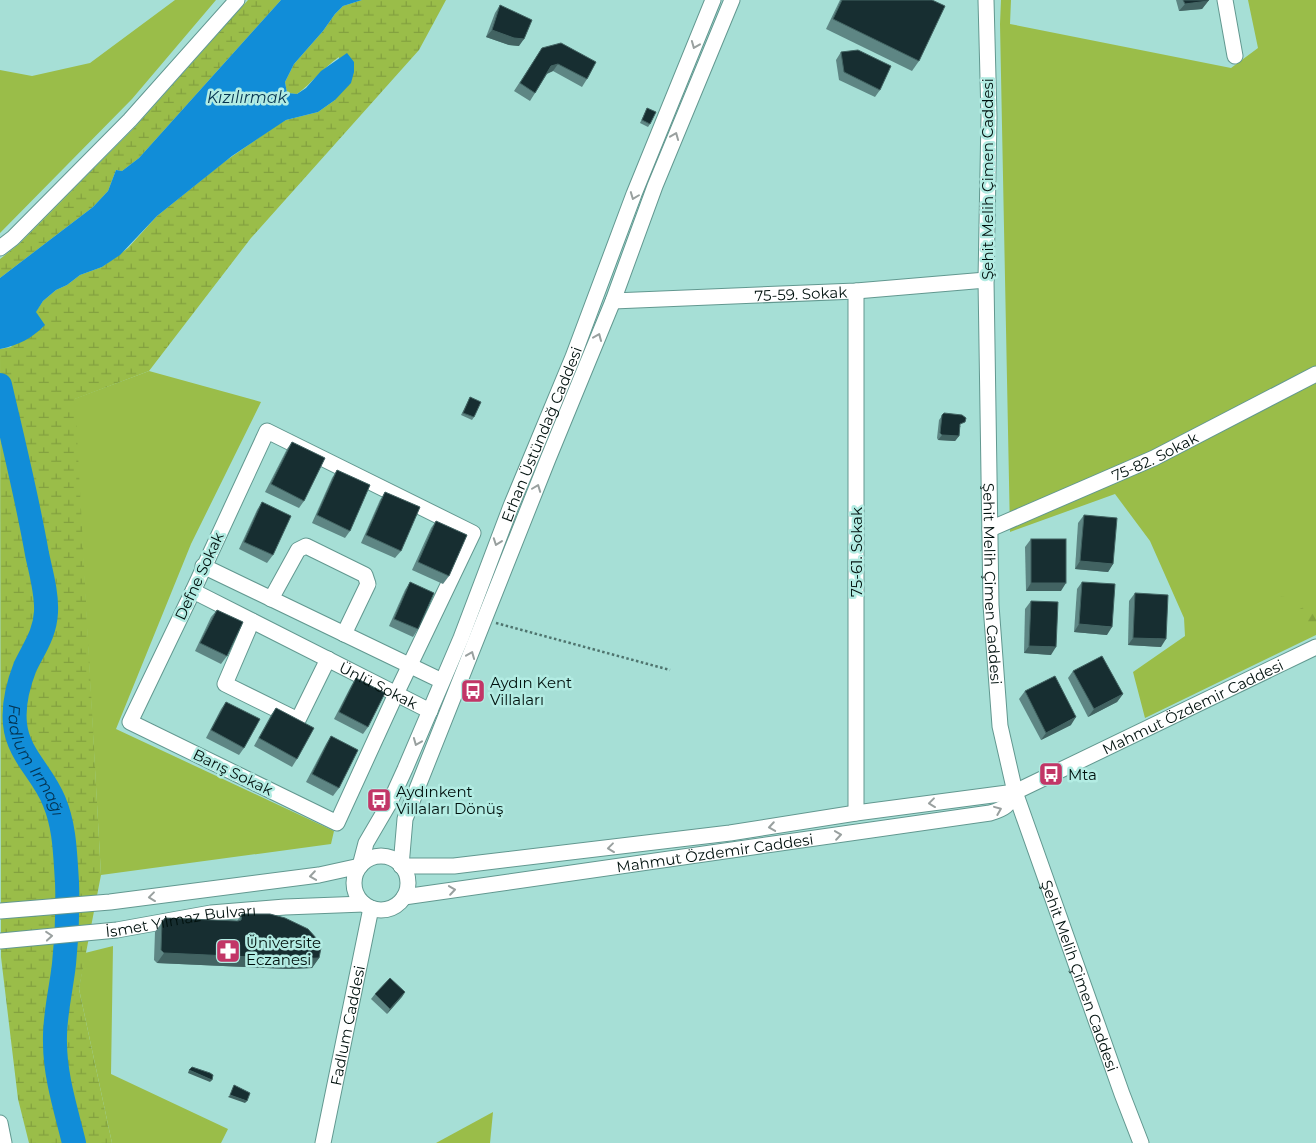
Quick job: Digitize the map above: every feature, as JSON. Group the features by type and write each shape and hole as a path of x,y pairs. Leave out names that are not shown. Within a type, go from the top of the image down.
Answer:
{"street":[{"path":"0,248 13,238 130,120 237,0"},
{"name":"Erhan Üstündağ Caddesi","path":"360,866 366,844 390,802 464,630 511,506 573,356 634,194 713,0"},
{"name":"Erhan Üstündağ Caddesi","path":"401,866 405,819 613,301 655,186 732,0"},
{"name":"Şehit Melih Çimen Caddesi","path":"986,0 988,117 986,280 991,605 1000,726 1015,792 1119,1084 1142,1143"},
{"path":"1225,0 1235,56"},
{"name":"75-59. Sokak","path":"613,301 856,291 986,280"},
{"name":"75-61. Sokak","path":"856,291 856,813"},
{"name":"75-82. Sokak","path":"990,530 1154,458 1316,374"},
{"name":"Defne Sokak","path":"130,722 267,431 472,534 410,666"},
{"path":"271,599 298,550 306,546 365,575 368,584 344,634"},
{"name":"Ünlü Sokak","path":"203,566 442,681"},
{"name":"Ünlü Sokak","path":"193,591 430,711"},
{"name":"Ünlü Sokak","path":"252,621 225,684 298,720 328,659"},
{"name":"Mahmut Özdemir Caddesi","path":"401,866 473,864 730,833 856,813 1015,792 1316,647"},
{"path":"396,694 410,666"},
{"name":"Barış Sokak","path":"130,722 337,823 396,694"},
{"name":"Mahmut Özdemir Caddesi","path":"404,897 990,813 1002,810 1011,803 1015,792"},
{"path":"382,857 392,859 401,866 405,870 408,880 404,897 390,909 380,910 367,906 355,890 354,882 360,866 367,860 382,857"},
{"name":"İsmet Yılmaz Bulvarı","path":"0,910 110,902 320,875 360,866"},
{"name":"İsmet Yılmaz Bulvarı","path":"0,941 117,930 211,913 285,907 367,906"},
{"name":"Fadlum Caddesi","path":"323,1143 367,906"},
{"path":"0,1123 4,1143"}],"path":[{"path":"485,620 670,670"}],"green space":[{"path":"175,0 216,0 132,99 0,233 0,70 32,76 90,63"},
{"path":"248,0 281,0 139,158 122,171 116,170 108,191 93,207 0,278 0,259 19,244 136,126"},
{"path":"362,0 446,0 419,50 251,238 149,371 75,399 101,875 79,989 112,1143 29,1143 18,1099 1,957 0,349 11,347 43,301 56,290 67,285 80,275 102,267 128,248 157,216 224,162 277,125 286,120 318,112 335,100 339,57 297,94 287,93 285,82 294,64 323,31 335,14 343,6"},
{"path":"1001,0 1011,0 1010,24 1231,68 1258,48 1248,0 1316,0 1316,603 1313,604 1299,626 1316,626 1316,635 1145,718 1133,672 1185,636 1184,618 1150,541 1115,494 1010,532"},
{"path":"149,371 261,402 191,544 116,729 334,831 331,844 101,875 74,399"},
{"path":"1279,596 1291,598 1294,605 1286,614 1279,610"},
{"path":"1316,603 1316,626 1299,626 1295,611"},
{"path":"113,946 111,1074 228,1129 221,1143 112,1143 79,989 85,953"},
{"path":"493,1112 490,1143 436,1143"}],"water":[{"name":"Kızılırmak","path":"281,0 362,0 343,6 335,14 323,31 294,64 285,82 287,93 297,94 306,88 321,71 347,53 354,62 351,83 335,100 318,112 286,120 232,156 157,216 120,255 102,267 80,275 67,285 56,290 43,301 36,312 45,325 40,330 24,341 0,349 0,278 93,207 108,191 116,170 122,171 139,158"}],"building":[{"path":"842,0 932,0 945,6 919,61 833,19"},
{"path":"1183,0 1209,0 1185,4"},
{"path":"500,5 532,20 524,39 514,38 492,30"},
{"path":"561,43 596,62 587,79 558,64 551,66 535,93 520,83 542,48"},
{"path":"858,50 891,66 880,90 844,72 841,52"},
{"path":"647,108 656,112 650,124 642,120"},
{"path":"470,397 481,402 474,417 463,413"},
{"path":"944,413 962,415 966,418 965,422 960,424 959,436 942,435 940,433 942,415"},
{"path":"292,442 325,458 304,501 271,484"},
{"path":"337,470 370,485 350,531 317,515"},
{"path":"385,492 420,507 401,551 366,535"},
{"path":"262,502 291,516 273,555 244,542"},
{"path":"1084,515 1117,518 1113,564 1080,561"},
{"path":"436,521 467,535 449,576 418,562"},
{"path":"1031,539 1066,539 1066,583 1031,583"},
{"path":"410,582 434,593 418,629 394,619"},
{"path":"1082,582 1115,584 1112,627 1079,624"},
{"path":"1135,593 1168,595 1166,639 1133,638"},
{"path":"1031,601 1058,602 1056,647 1029,646"},
{"path":"217,610 243,622 227,656 200,643"},
{"path":"1102,656 1123,694 1094,709 1073,671"},
{"path":"1055,676 1076,717 1046,733 1025,691"},
{"path":"356,678 385,693 368,727 339,712"},
{"path":"226,702 260,719 244,748 211,730"},
{"path":"276,708 314,728 297,759 259,738"},
{"path":"331,736 358,750 339,788 312,774"},
{"path":"242,914 270,914 285,918 308,929 317,939 321,948 319,958 296,959 164,953 161,950 162,922 165,918 238,921 241,920"},
{"path":"390,978 405,992 390,1009 375,994"},
{"path":"192,1067 210,1073 213,1075 212,1080 189,1070"},
{"path":"234,1085 250,1093 247,1101 230,1095"}],"waterway":[{"name":"Fadlum Irmağı","path":"0,385 46,598 44,627 20,681 15,702 15,724 17,735 26,755 54,801 64,841 67,923 64,964 56,1023 55,1055 64,1106 74,1143"}],"place":[{"name":"Aydın Kent Villaları","path":"473,691"},
{"name":"Mta","path":"1051,774"},
{"name":"Aydınkent Villaları Dönüş","path":"379,800"},
{"name":"Üniversite Eczanesi","path":"228,951"}]}
